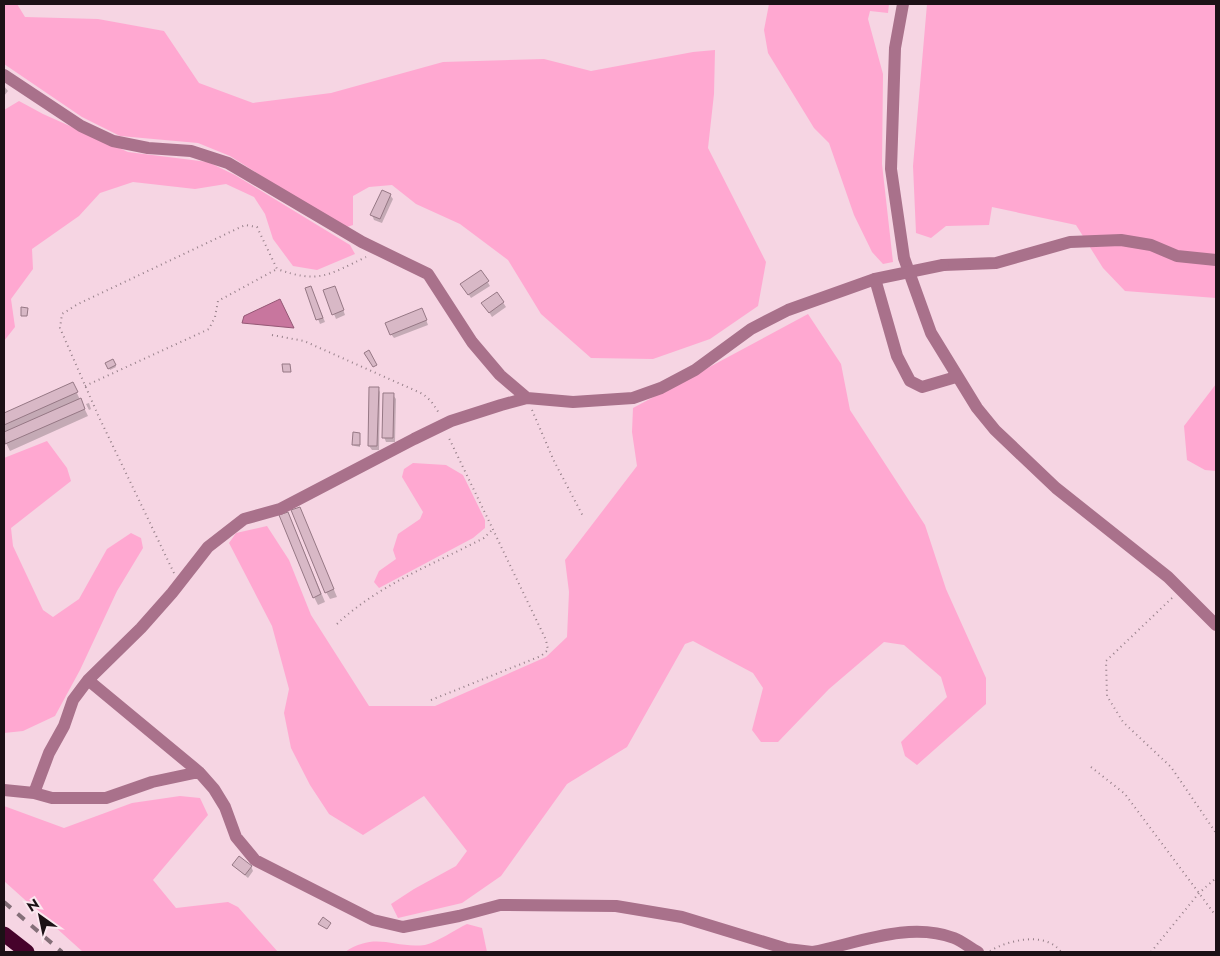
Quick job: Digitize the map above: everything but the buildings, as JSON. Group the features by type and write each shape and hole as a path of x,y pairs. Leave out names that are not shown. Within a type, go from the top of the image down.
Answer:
{"highway":[{"path":"4,934 27,952"}],"street":[{"path":"903,4 895,48 891,169 904,258 931,334 956,377 977,408 996,430 1056,488 1119,536 1181,590 1216,625"},
{"path":"4,75 81,126 113,141 148,148 191,151 228,163 362,242 428,274 472,342 500,375 527,398"},
{"path":"34,793 50,753 64,726 73,700 88,680 131,638 179,584 208,547 244,519 280,509 446,424 527,398 573,402 633,398 661,388 695,370 751,329 788,310 875,279 943,265 996,263 1070,242 1121,240 1151,245 1177,256 1216,260"},
{"path":"875,279 897,356 910,381 922,387 956,377"},
{"path":"88,680 199,772 214,789 225,807 236,836 255,860 373,920 403,927 500,905 616,906 682,917 787,949 812,952 898,932 930,933 955,938 978,952"},
{"path":"4,790 34,793 52,798 106,798 152,782 199,772"}],"path":[{"path":"179,584 85,386 60,328 62,314 78,304 245,225 257,227 278,269 299,277 322,277 381,250"},
{"path":"85,386 209,329 215,317 218,301 278,269"},
{"path":"272,335 304,341 423,394 431,401 446,424 447,434 546,640 548,650 541,656 431,700"},
{"path":"527,398 554,461 584,518"},
{"path":"337,624 354,608 374,594 484,538 493,529"},
{"path":"1181,590 1106,661 1107,696 1124,722 1171,766 1216,833"},
{"path":"1091,767 1125,794 1216,916"},
{"path":"1151,952 1199,893 1216,878"},
{"path":"988,952 1000,945 1020,940 1043,941 1061,952"}],"shaded area":[{"path":"4,4 17,4 25,17 98,19 164,31 199,83 253,103 331,93 443,62 544,59 591,71 693,52 715,50 714,94 708,148 766,262 758,306 710,339 653,359 591,358 541,314 508,260 460,224 416,204 392,185 369,187 353,196 353,225 344,228 230,156 198,143 120,136 82,117 4,64"},
{"path":"769,4 889,4 888,13 870,11 868,19 883,74 882,164 893,262 883,264 872,252 854,215 829,143 814,128 768,53 764,30"},
{"path":"927,4 1216,4 1216,298 1125,291 1103,268 1076,225 992,207 989,225 946,226 931,238 916,233 913,166"},
{"path":"19,101 43,114 128,152 208,162 235,175 350,245 355,254 317,270 293,266 273,239 265,214 254,197 226,184 195,189 133,182 100,193 79,216 32,249 33,269 11,299 15,327 4,341 4,110"},
{"path":"280,299 294,328 242,323 244,316"},
{"path":"808,314 841,364 850,410 925,525 946,589 986,678 986,704 917,765 905,756 901,742 947,697 941,677 904,645 884,642 829,689 778,742 761,742 752,730 763,688 753,673 693,641 685,644 627,747 567,784 501,876 462,903 398,918 391,904 456,866 467,851 424,796 363,835 329,814 310,785 291,748 284,713 289,689 272,626 229,543 236,533 267,526 289,560 311,615 369,706 435,706 546,657 567,637 569,592 565,560 637,466 632,432 633,408"},
{"path":"1216,384 1216,471 1205,470 1187,460 1184,426"},
{"path":"47,441 67,468 71,481 11,528 13,546 43,610 53,617 79,599 107,549 131,533 141,538 143,548 117,591 80,670 55,716 23,731 4,733 4,458"},
{"path":"413,463 446,465 463,475 485,520 485,528 473,538 379,588 374,582 379,571 396,559 393,550 398,534 420,519 423,512 402,477 404,469"},
{"path":"180,796 200,798 208,815 153,880 176,908 228,902 238,907 278,952 83,952 4,881 4,806 64,828 132,803"},
{"path":"467,924 482,928 487,952 345,952 356,946 376,942 414,946 425,945 441,939"}],"railway":[{"path":"4,902 62,952"}]}
